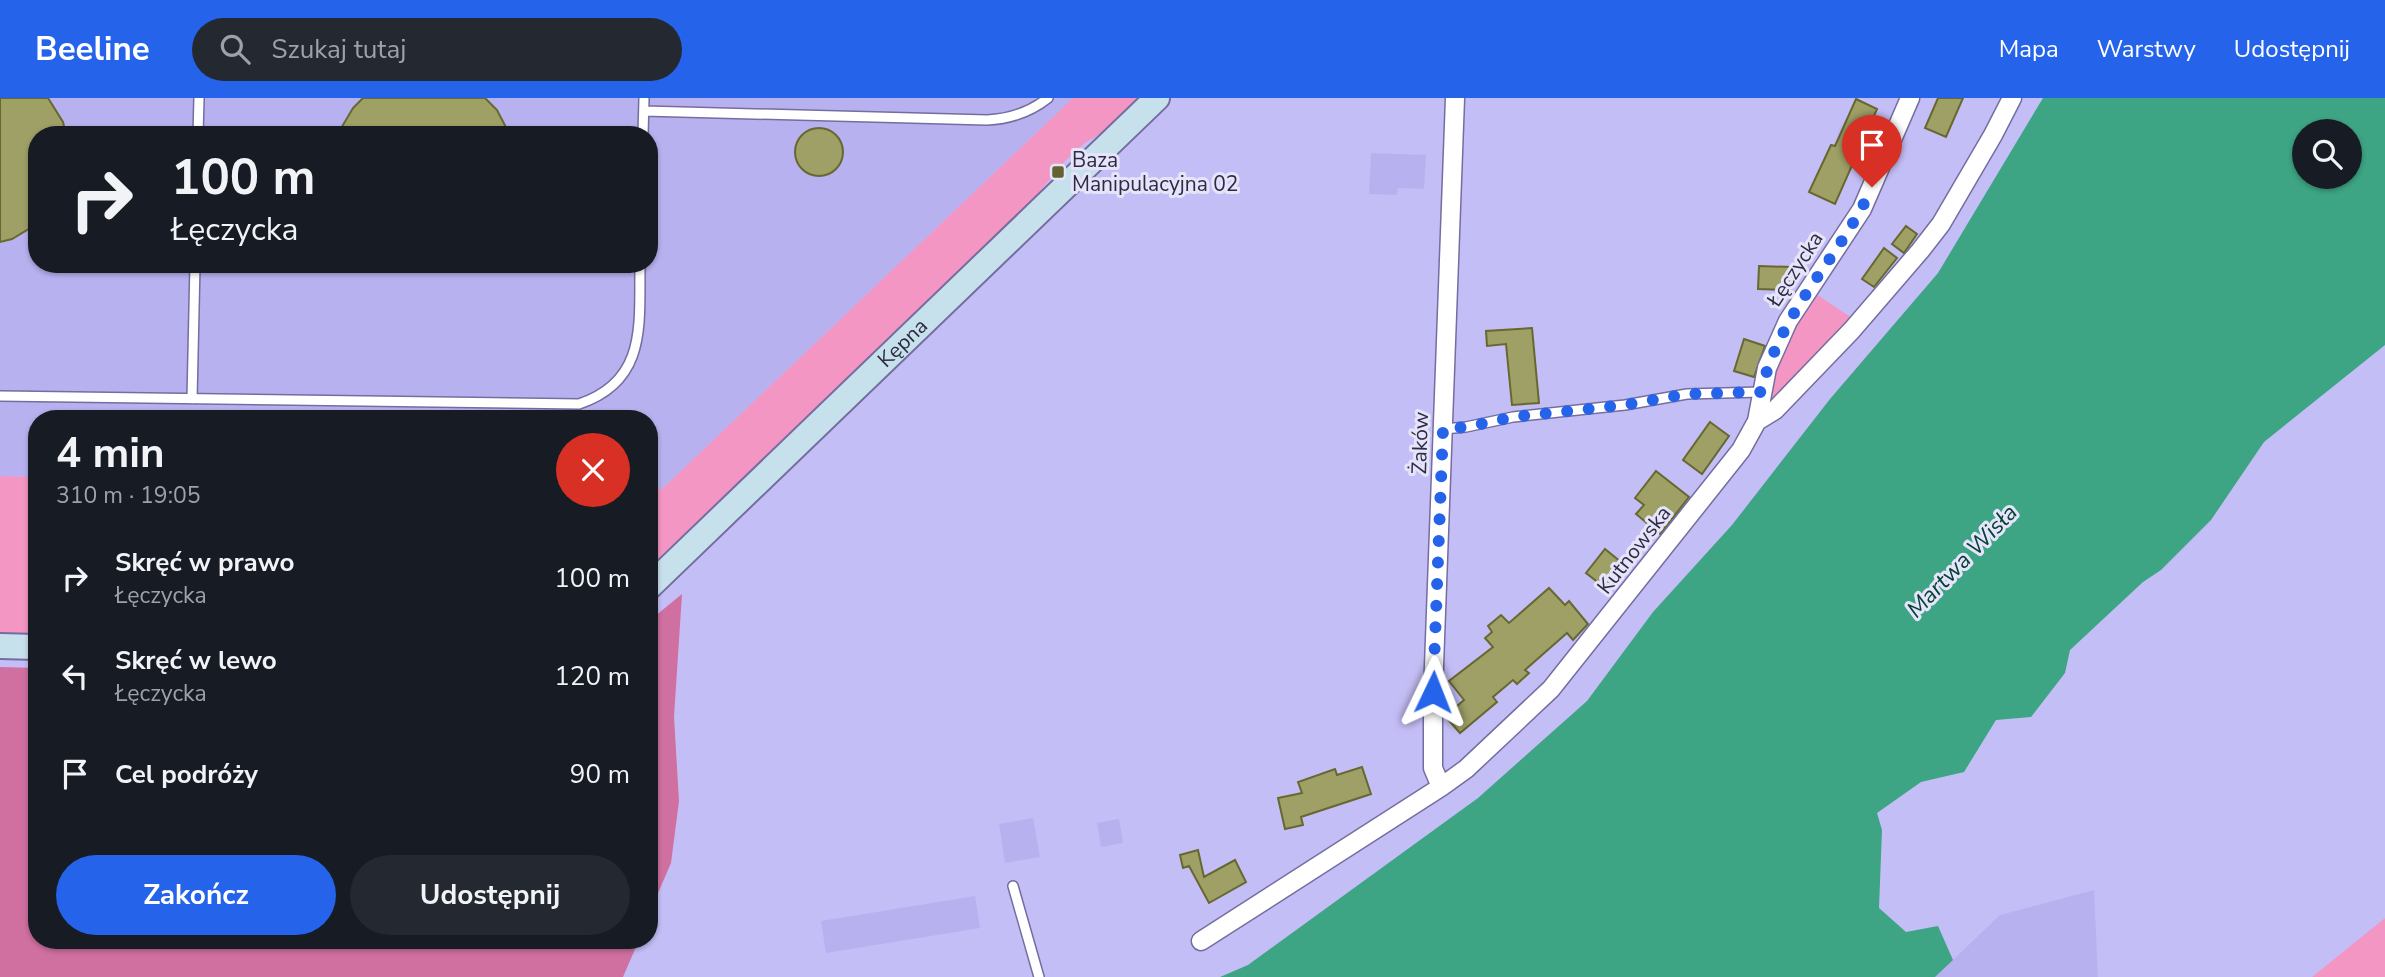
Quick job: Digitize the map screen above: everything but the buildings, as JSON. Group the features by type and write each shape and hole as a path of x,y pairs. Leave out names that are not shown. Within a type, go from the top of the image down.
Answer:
{"street":[{"name":"Kępna","path":"658,578 1157,98"},
{"name":"Żaków","path":"1441,787 1433,768 1432,755 1455,98"},
{"name":"Łęczycka","path":"1757,421 1767,368 1787,321 1862,209 1910,98"},
{"name":"Kutnowska","path":"1201,941 1466,769 1551,689 1741,450 1757,421 1775,410 1843,340 1920,251 1947,213 1993,135 2011,98"},
{"path":"0,646 28,647"}],"lane":[{"path":"198,126 199,98"},
{"path":"643,126 644,98"},
{"path":"644,111 987,120 1021,115 1048,98"},
{"path":"192,399 195,273"},
{"path":"0,396 579,404 610,388 632,362 639,328 640,273"},
{"path":"1443,429 1687,394 1761,392"},
{"path":"1013,886 1039,977"}],"shaded area":[{"path":"0,98 1073,98 662,489 658,489 658,410 28,410 28,477 0,476"},
{"path":"1073,98 1141,98 1108,129 1085,143 1065,161 1026,208 658,565 658,489 662,489"},
{"path":"1371,153 1426,155 1424,189 1398,188 1397,195 1369,194"},
{"path":"1816,294 1852,318 1767,406 1774,371 1792,332"},
{"path":"0,476 28,477 28,637 0,637"},
{"path":"682,594 674,717 679,801 671,863 658,893 658,614"},
{"path":"0,667 28,668 28,949 635,949 623,977 0,977"},
{"path":"1033,818 1040,857 1005,863 999,824"},
{"path":"1119,819 1123,843 1101,847 1097,823"},
{"path":"2094,890 2098,977 1935,977 2000,915"},
{"path":"975,896 980,928 826,953 821,921"},
{"path":"2385,918 2385,977 2312,977"}],"water":[{"name":"Martwa Wisła","path":"2043,98 2385,98 2385,345 2264,442 2211,520 2161,570 2143,582 2070,650 2065,673 2031,717 1996,720 1964,772 1921,782 1877,813 1882,830 1879,908 1906,932 1938,926 1953,960 1935,977 1220,977 1248,965 1478,798 1587,701 1653,612 1732,525 1830,399 1938,273"}],"place":[{"name":"Baza Manipulacyjna 02","path":"1058,172"}],"route":[{"path":"1433,692 1443,429 1687,394 1755,390 1761,392 1767,368 1787,321 1862,209 1872,187"}]}
